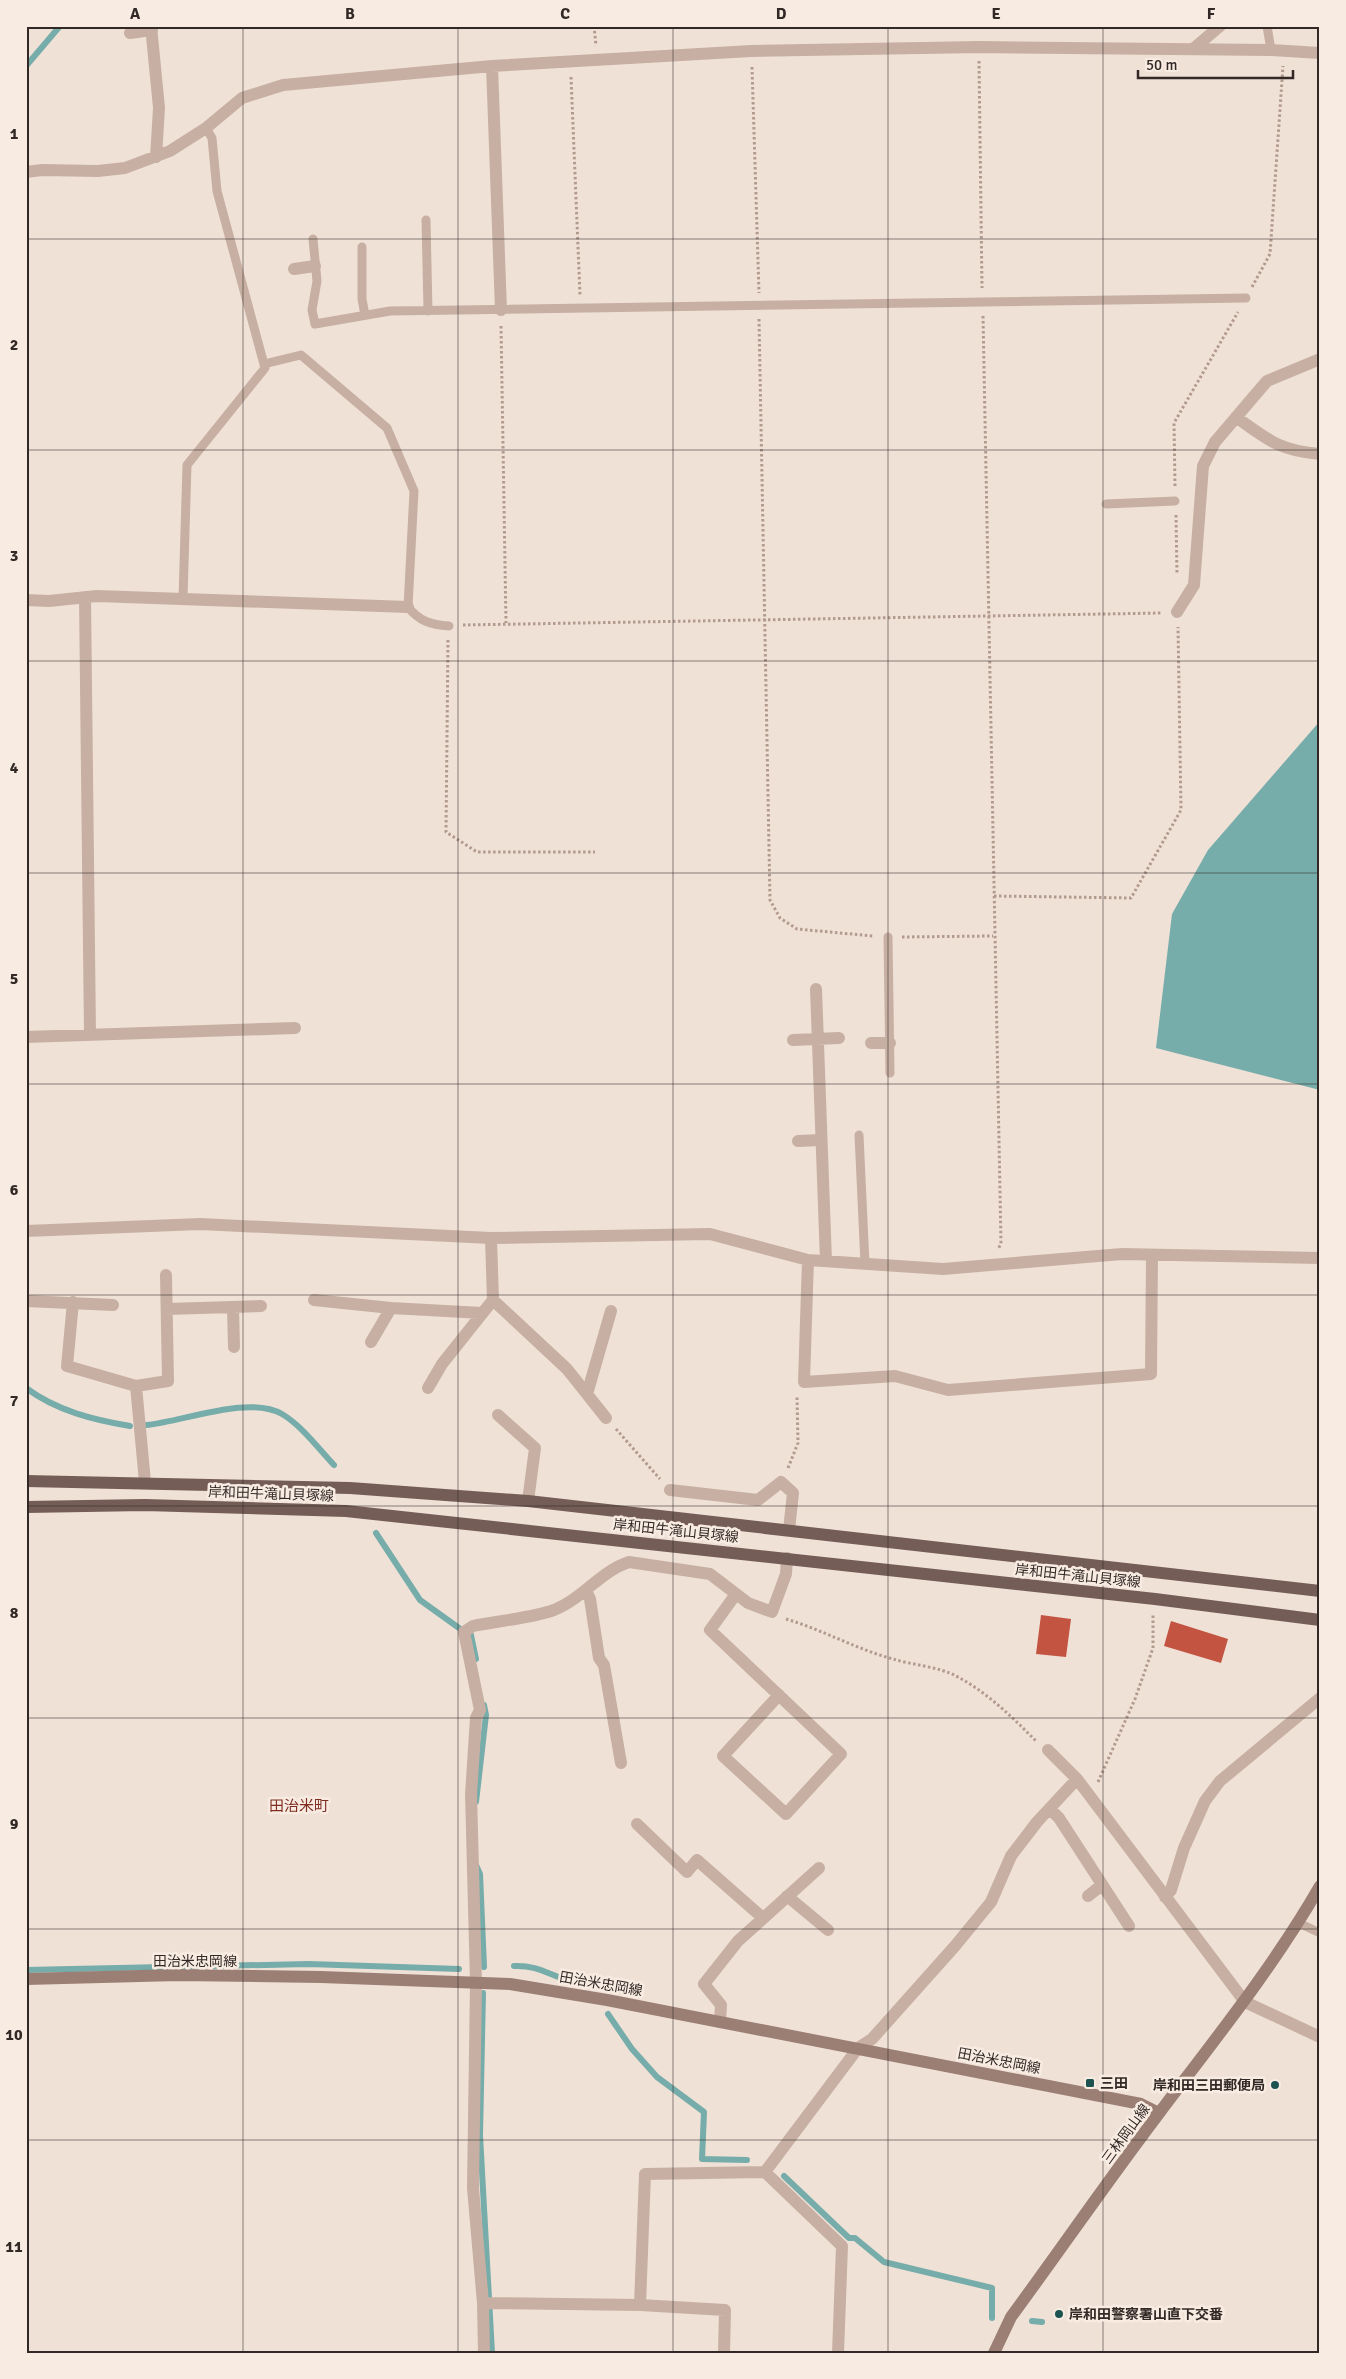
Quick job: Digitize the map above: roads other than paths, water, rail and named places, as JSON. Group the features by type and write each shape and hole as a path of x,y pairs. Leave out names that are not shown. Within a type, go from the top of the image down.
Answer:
{"main road":[{"name":"岸和田牛滝山貝塚線","path":"26,1481 144,1482 350,1488 528,1501 1320,1591"},
{"name":"岸和田牛滝山貝塚線","path":"26,1507 145,1505 346,1511 1155,1599 1320,1620"},
{"name":"三林岡山線","path":"994,2353 1011,2318 1160,2113 1245,2002 1299,1923 1320,1886"},
{"name":"田治米忠岡線","path":"26,1979 178,1975 322,1976 510,1984 607,2000 1141,2104 1160,2113"}],"street":[{"path":"1193,49 1220,26"},
{"path":"130,33 152,28 159,108 156,157"},
{"path":"26,172 42,170 98,172 125,168 170,151 206,128 242,98 283,85 492,66 751,51 979,47 1284,50 1320,53"},
{"path":"492,66 501,310"},
{"path":"294,269 316,266"},
{"path":"1177,612 1194,586 1202,466 1214,442 1267,381 1320,359"},
{"path":"1236,417 1273,444 1296,452 1320,454"},
{"path":"85,597 90,1035"},
{"path":"26,600 49,601 85,597 183,598 408,607"},
{"path":"816,989 826,1261"},
{"path":"26,1037 296,1028"},
{"path":"793,1040 839,1038"},
{"path":"871,1044 890,1043"},
{"path":"798,1141 821,1140"},
{"path":"26,1231 200,1224 491,1238 710,1234 808,1260 942,1268 1122,1254 1320,1258"},
{"path":"428,1388 442,1364 493,1300 491,1238"},
{"path":"808,1260 804,1382 895,1376 948,1390 1151,1374 1152,1256"},
{"path":"73,1302 67,1366 136,1386 168,1381 166,1275"},
{"path":"314,1300 391,1308 482,1312"},
{"path":"493,1300 567,1369 606,1418"},
{"path":"26,1301 113,1304"},
{"path":"167,1309 261,1306"},
{"path":"233,1307 234,1347"},
{"path":"371,1342 391,1308"},
{"path":"587,1394 611,1311"},
{"path":"136,1386 144,1482"},
{"path":"498,1415 535,1448 528,1501"},
{"path":"670,1490 758,1500 781,1482 793,1492 789,1530"},
{"path":"484,2353 484,2304 473,2188 476,1982 471,1794 476,1718 480,1710 464,1632 474,1626 554,1610 586,1591 619,1565 629,1562 710,1574 748,1603 772,1612 786,1574 786,1558"},
{"path":"586,1591 590,1598 599,1658 604,1665 620,1763"},
{"path":"736,1594 710,1630 779,1695 841,1754 786,1814 723,1756 779,1695"},
{"path":"1165,1897 1171,1890 1184,1848 1205,1801 1220,1781 1320,1698"},
{"path":"1048,1750 1077,1779 1245,2002 1320,2037"},
{"path":"765,2172 858,2048 872,2039 967,1932 991,1902 1011,1856 1077,1779"},
{"path":"1050,1809 1059,1818 1130,1926"},
{"path":"637,1824 687,1872 697,1860 763,1918"},
{"path":"720,2022 721,2005 704,1984 738,1941 819,1868"},
{"path":"1088,1896 1102,1885"},
{"path":"787,1896 828,1930"},
{"path":"640,2305 645,2174 765,2172 842,2246 838,2353"},
{"path":"484,2304 640,2305 725,2310 724,2353"}],"lane":[{"path":"1266,26 1271,50"},
{"path":"183,598 188,466 265,368 217,191 212,138 206,128"},
{"path":"426,220 428,311"},
{"path":"313,239 317,281 312,310 315,324 390,311 1246,298"},
{"path":"362,247 362,299 365,315"},
{"path":"264,364 301,354 387,428 414,491 408,607 417,619 437,626 448,626"},
{"path":"1106,504 1175,501"},
{"path":"888,938 890,1073"},
{"path":"859,1135 865,1264"},
{"path":"1299,1923 1320,1933"}],"water":[{"path":"1320,721 1320,1090 1156,1048 1172,914 1208,850"}],"waterway":[{"path":"26,66 60,26"},
{"path":"26,1388 63,1409 103,1421 130,1426"},
{"path":"147,1425 235,1408 252,1407 268,1409 282,1414 289,1419 310,1438 334,1465"},
{"path":"376,1533 420,1600 459,1628"},
{"path":"471,1635 476,1659"},
{"path":"476,1802 486,1715 484,1705"},
{"path":"476,1865 480,1874 484,1967"},
{"path":"26,1970 309,1964 459,1969"},
{"path":"514,1966 530,1967 570,1981"},
{"path":"483,1993 480,2135 492,2353"},
{"path":"608,2014 632,2049 657,2077 704,2112 702,2159 747,2160"},
{"path":"784,2176 849,2238 855,2238 884,2262 992,2288 992,2318"},
{"path":"1032,2321 1042,2322"}],"place":[{"name":"三田","path":"1090,2083"},
{"name":"岸和田三田郵便局","path":"1275,2085"},
{"name":"岸和田警察署山直下交番","path":"1059,2314"}],"district":[{"name":"田治米町","path":"299,1806"}]}
